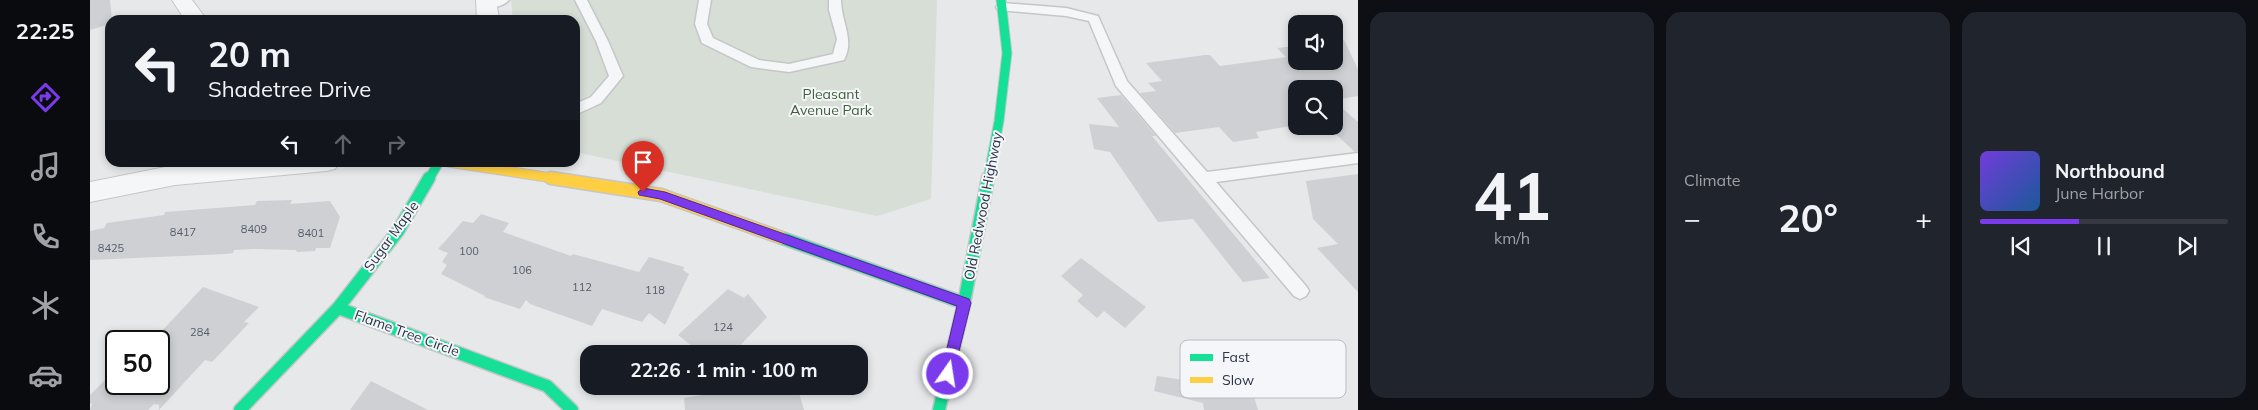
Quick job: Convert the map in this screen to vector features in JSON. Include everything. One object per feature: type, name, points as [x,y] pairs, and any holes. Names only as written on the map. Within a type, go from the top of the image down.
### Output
[{"type":"street","points":[[182,0],[192,15]]},
{"type":"street","name":"Old Redwood Highway","points":[[939,410],[964,303],[999,121],[1006,53],[1002,3]]},
{"type":"street","points":[[90,192],[177,169],[220,167]]},
{"type":"street","name":"Sugar Maple","points":[[338,308],[398,230],[436,167]]},
{"type":"street","points":[[496,167],[661,195],[964,303]]},
{"type":"street","name":"Flame Tree Circle","points":[[240,410],[338,308],[548,386],[572,410]]},
{"type":"lane","points":[[580,108],[596,100],[616,76],[602,41],[581,0]]},
{"type":"lane","points":[[705,0],[701,24],[707,40],[756,64],[789,68],[839,57],[844,39],[835,10],[835,0]]},
{"type":"lane","points":[[1002,3],[1066,12],[1094,19],[1120,83],[1300,290]]},
{"type":"lane","points":[[1204,178],[1358,158]]},
{"type":"green space","name":"Pleasant Avenue Park","points":[[511,0],[937,0],[931,199],[877,216],[580,153],[580,15],[512,15]]},
{"type":"building","points":[[90,0],[110,0],[112,15],[105,15],[105,26],[90,30]]},
{"type":"building","points":[[1343,40],[1358,69],[1358,96],[1343,98],[1343,80],[1288,80],[1288,126],[1256,132],[1259,138],[1233,142],[1219,127],[1175,133],[1140,93],[1156,91],[1148,83],[1162,81],[1146,63],[1205,55],[1210,55],[1220,66],[1286,57],[1277,48],[1288,47],[1288,70],[1343,70]]},
{"type":"building","points":[[1121,95],[1156,136],[1152,136],[1270,278],[1243,282],[1193,219],[1158,222],[1110,152],[1094,149],[1089,124],[1119,127],[1097,98]]},
{"type":"building","points":[[1343,109],[1358,122],[1358,151],[1355,152],[1337,135],[1343,135]]},
{"type":"building","points":[[1358,174],[1358,292],[1317,248],[1338,244],[1313,219],[1306,181]]},
{"type":"building","points":[[292,200],[290,204],[330,201],[340,217],[330,248],[316,248],[315,251],[297,252],[296,250],[234,250],[233,253],[226,254],[90,260],[90,231],[104,228],[107,223],[164,215],[165,212],[255,205],[257,201]]},
{"type":"building","points":[[481,214],[509,223],[503,232],[571,256],[573,254],[639,272],[649,257],[684,267],[683,270],[689,274],[665,325],[649,313],[642,322],[602,309],[592,326],[530,304],[526,300],[520,309],[484,297],[441,274],[447,265],[442,262],[448,253],[438,249],[463,221],[473,223]]},
{"type":"building","points":[[1081,258],[1146,307],[1125,328],[1104,311],[1097,318],[1077,301],[1083,295],[1061,276]]},
{"type":"building","points":[[203,287],[259,307],[244,322],[249,323],[212,362],[205,360],[159,410],[159,405],[154,404],[148,410],[90,410],[92,404],[90,403],[90,395],[105,380],[105,395],[170,395],[170,330],[163,330]]},
{"type":"building","points":[[728,289],[744,298],[748,294],[767,317],[741,345],[691,345],[678,335]]},
{"type":"building","points":[[1157,376],[1180,379],[1180,397],[1154,391]]},
{"type":"building","points":[[371,381],[428,410],[350,410]]},
{"type":"building","points":[[702,395],[800,395],[804,410],[685,410],[684,398]]},
{"type":"building","points":[[1183,398],[1254,398],[1258,410],[1204,410],[1203,403]]},
{"type":"traffic: fast","points":[[939,410],[964,303],[999,121],[1007,53],[1001,0]]},
{"type":"traffic: fast","points":[[240,410],[338,308],[398,231],[436,167]]},
{"type":"traffic: fast","points":[[782,238],[964,303]]},
{"type":"traffic: fast","points":[[338,308],[547,386],[572,410]]},
{"type":"traffic: slow","points":[[480,167],[661,195],[782,238]]},
{"type":"route","points":[[643,192],[661,195],[964,303],[948,374]]}]
